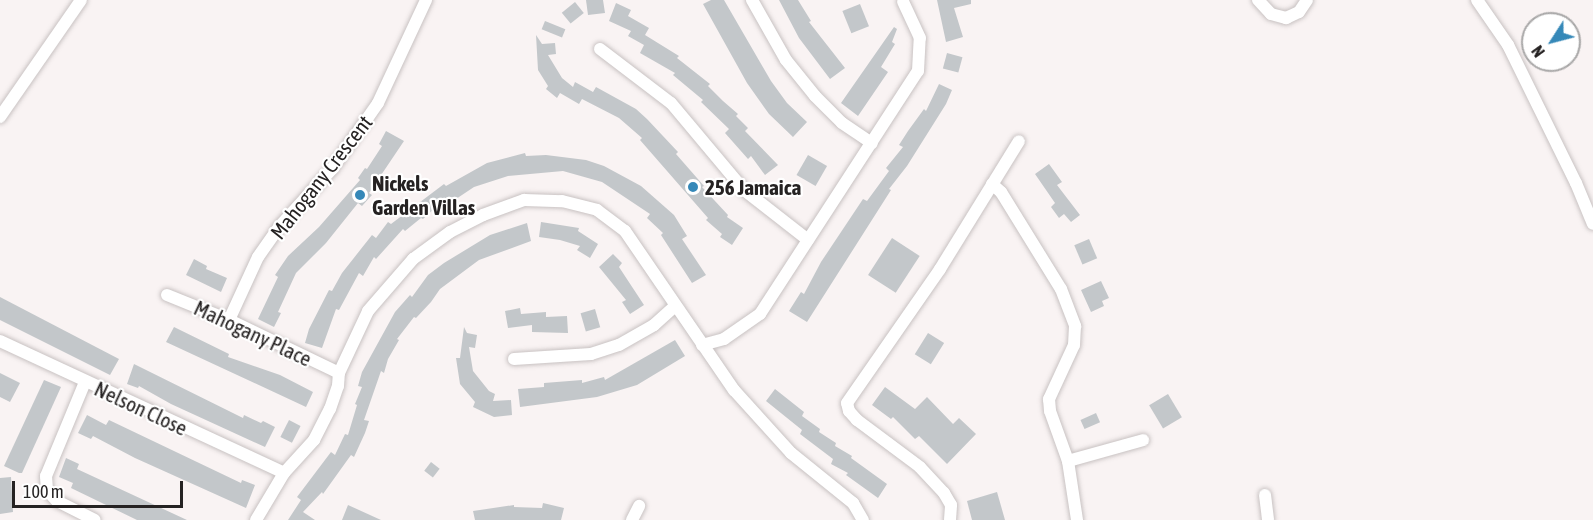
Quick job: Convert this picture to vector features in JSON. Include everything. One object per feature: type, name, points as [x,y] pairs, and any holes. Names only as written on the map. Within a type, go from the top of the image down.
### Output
[{"type":"street","points":[[0,117],[81,0]]},
{"type":"street","name":"Mahogany Crescent","points":[[229,320],[258,257],[279,227],[332,169],[368,119],[426,0]]},
{"type":"street","points":[[752,0],[786,60],[815,96],[842,123],[872,143]]},
{"type":"street","points":[[1258,0],[1271,14],[1286,18],[1299,12],[1307,0]]},
{"type":"street","points":[[1477,0],[1508,45],[1576,183],[1593,225]]},
{"type":"street","points":[[702,345],[724,339],[760,314],[918,71],[920,39],[903,2]]},
{"type":"street","points":[[600,50],[671,103],[744,190],[808,240]]},
{"type":"street","points":[[950,520],[951,505],[944,493],[920,467],[856,420],[849,411],[847,403],[940,269],[1019,141]]},
{"type":"street","points":[[992,184],[1001,192],[1061,289],[1076,326],[1074,345],[1049,399],[1050,411],[1068,461],[1077,520]]},
{"type":"street","points":[[259,519],[284,473],[314,440],[330,409],[338,386],[339,373],[368,311],[413,260],[466,223],[524,200],[562,201],[597,210],[625,231],[734,390],[778,439],[853,503],[863,520]]},
{"type":"street","name":"Mahogany Place","points":[[167,295],[229,320],[339,373]]},
{"type":"street","points":[[514,359],[591,354],[619,345],[654,325],[675,306]]},
{"type":"street","name":"Nelson Close","points":[[0,340],[85,382],[284,473]]},
{"type":"street","points":[[85,382],[46,476],[48,490],[57,501],[95,520]]},
{"type":"street","points":[[1068,461],[1143,440]]},
{"type":"street","points":[[1265,495],[1268,520]]},
{"type":"street","points":[[632,520],[639,506]]},
{"type":"building","points":[[586,0],[603,0],[605,13],[588,15]]},
{"type":"building","points":[[711,0],[724,0],[771,81],[787,103],[807,122],[793,137],[769,114],[747,83],[703,4]]},
{"type":"building","points":[[779,0],[798,0],[811,21],[809,22],[845,68],[830,79],[799,38]]},
{"type":"building","points":[[937,0],[971,0],[971,4],[954,8],[963,37],[946,42]]},
{"type":"building","points":[[575,2],[584,13],[571,24],[562,13]]},
{"type":"building","points":[[616,3],[631,10],[628,16],[649,28],[645,35],[679,56],[677,58],[710,84],[708,86],[738,114],[736,116],[748,128],[745,131],[778,165],[765,175],[751,156],[748,159],[725,133],[729,129],[701,102],[703,100],[673,75],[675,73],[640,53],[644,45],[628,36],[631,31],[609,21]]},
{"type":"building","points":[[860,4],[869,26],[851,33],[842,11]]},
{"type":"building","points":[[545,21],[565,29],[562,38],[542,29]]},
{"type":"building","points":[[894,27],[897,29],[892,42],[895,44],[881,67],[888,72],[858,116],[841,103]]},
{"type":"building","points":[[536,35],[542,44],[555,43],[556,54],[548,55],[562,78],[573,87],[575,82],[593,92],[596,87],[636,109],[678,152],[676,154],[728,215],[727,217],[743,228],[732,245],[720,237],[722,234],[706,220],[708,218],[640,140],[642,138],[619,118],[582,99],[579,104],[560,93],[557,98],[546,89],[548,86],[538,70]]},
{"type":"building","points":[[947,53],[962,57],[958,73],[943,68]]},
{"type":"building","points":[[939,84],[952,90],[946,104],[907,166],[889,189],[891,190],[807,322],[789,311],[801,292],[804,294],[821,262],[863,199],[867,201],[889,171],[886,168],[903,147],[899,145],[924,109],[926,111]]},
{"type":"building","points":[[386,131],[404,141],[369,193],[372,195],[362,206],[358,203],[326,243],[296,273],[278,312],[281,313],[274,327],[258,319],[278,277],[275,275],[288,256],[319,227],[360,180],[358,178],[382,146],[379,144]]},
{"type":"building","points":[[525,153],[526,156],[546,155],[586,160],[604,166],[641,186],[674,215],[687,236],[682,239],[706,275],[692,283],[661,235],[663,233],[647,218],[650,214],[602,182],[563,171],[508,176],[474,187],[441,209],[438,205],[423,219],[421,218],[405,231],[403,229],[376,259],[374,257],[363,276],[359,273],[339,310],[336,309],[322,348],[305,343],[309,329],[329,290],[332,291],[342,273],[372,235],[376,238],[388,222],[391,224],[444,184],[446,186],[487,163]]},
{"type":"building","points":[[808,155],[827,166],[816,186],[796,175]]},
{"type":"building","points":[[1049,164],[1062,182],[1057,185],[1080,215],[1071,222],[1064,214],[1059,218],[1051,207],[1055,203],[1035,174]]},
{"type":"building","points":[[541,222],[579,228],[578,231],[598,244],[590,258],[577,250],[580,246],[539,237]]},
{"type":"building","points":[[527,223],[531,241],[479,260],[440,289],[431,302],[416,318],[414,317],[397,339],[399,340],[388,359],[384,373],[381,371],[364,420],[369,421],[354,457],[351,455],[323,494],[322,492],[303,512],[315,520],[288,520],[301,500],[297,497],[331,452],[335,455],[345,434],[348,435],[357,405],[355,404],[362,387],[358,386],[362,372],[395,312],[410,295],[412,297],[428,275],[444,263],[490,235]]},
{"type":"building","points":[[892,238],[920,256],[896,293],[868,275]]},
{"type":"building","points":[[1089,239],[1097,258],[1082,265],[1074,245]]},
{"type":"building","points":[[613,254],[622,263],[619,267],[644,305],[630,314],[622,302],[626,300],[599,267]]},
{"type":"building","points":[[194,259],[207,266],[206,269],[227,278],[221,292],[186,275]]},
{"type":"building","points":[[1101,281],[1109,298],[1102,301],[1104,306],[1091,312],[1081,290]]},
{"type":"building","points":[[0,297],[119,359],[110,375],[0,320]]},
{"type":"building","points":[[520,308],[521,314],[546,312],[546,317],[567,316],[568,333],[532,332],[532,325],[508,328],[505,311]]},
{"type":"building","points":[[595,309],[600,327],[586,331],[581,313]]},
{"type":"building","points":[[174,327],[229,354],[228,357],[280,375],[313,392],[306,407],[166,342]]},
{"type":"building","points":[[464,327],[467,333],[477,335],[475,348],[469,347],[473,371],[489,391],[495,394],[493,401],[511,400],[512,415],[494,417],[473,407],[475,402],[460,384],[456,358],[460,358]]},
{"type":"building","points":[[928,333],[944,343],[931,364],[915,354]]},
{"type":"building","points":[[675,340],[685,356],[637,385],[597,397],[520,407],[518,389],[544,387],[544,383],[582,380],[582,383],[604,377],[605,380]]},
{"type":"building","points":[[134,364],[243,418],[244,415],[275,427],[265,447],[171,404],[139,386],[138,388],[127,384]]},
{"type":"building","points":[[0,373],[20,383],[10,402],[0,397]]},
{"type":"building","points":[[44,380],[61,387],[22,473],[19,473],[4,466]]},
{"type":"building","points":[[885,387],[915,409],[927,397],[953,424],[959,418],[976,434],[947,464],[919,436],[915,439],[893,417],[891,419],[872,405]]},
{"type":"building","points":[[775,389],[804,412],[802,416],[820,429],[819,432],[836,443],[835,446],[852,456],[851,458],[887,484],[878,498],[846,475],[848,473],[831,464],[833,459],[800,434],[802,430],[766,401]]},
{"type":"building","points":[[1168,394],[1182,417],[1163,428],[1149,405]]},
{"type":"building","points":[[1096,413],[1100,422],[1085,429],[1080,420]]},
{"type":"building","points":[[87,415],[106,425],[109,420],[241,483],[242,480],[255,485],[246,508],[135,458],[93,436],[91,439],[78,433]]},
{"type":"building","points":[[289,420],[301,426],[292,443],[280,437]]},
{"type":"building","points":[[66,458],[79,464],[77,469],[187,520],[137,520],[71,488],[73,483],[59,477]]},
{"type":"building","points":[[431,462],[440,469],[433,477],[424,471]]},
{"type":"building","points":[[11,477],[13,512],[0,514],[0,478]]},
{"type":"building","points":[[997,492],[1005,520],[972,520],[967,501]]},
{"type":"building","points":[[543,503],[564,508],[561,520],[475,520],[473,511],[514,505],[514,507],[542,508]]},
{"type":"building","points":[[348,505],[381,520],[342,520]]},
{"type":"place","name":"256 Jamaica","points":[[693,187]]},
{"type":"place","name":"Nickels Garden Villas","points":[[360,195]]}]
